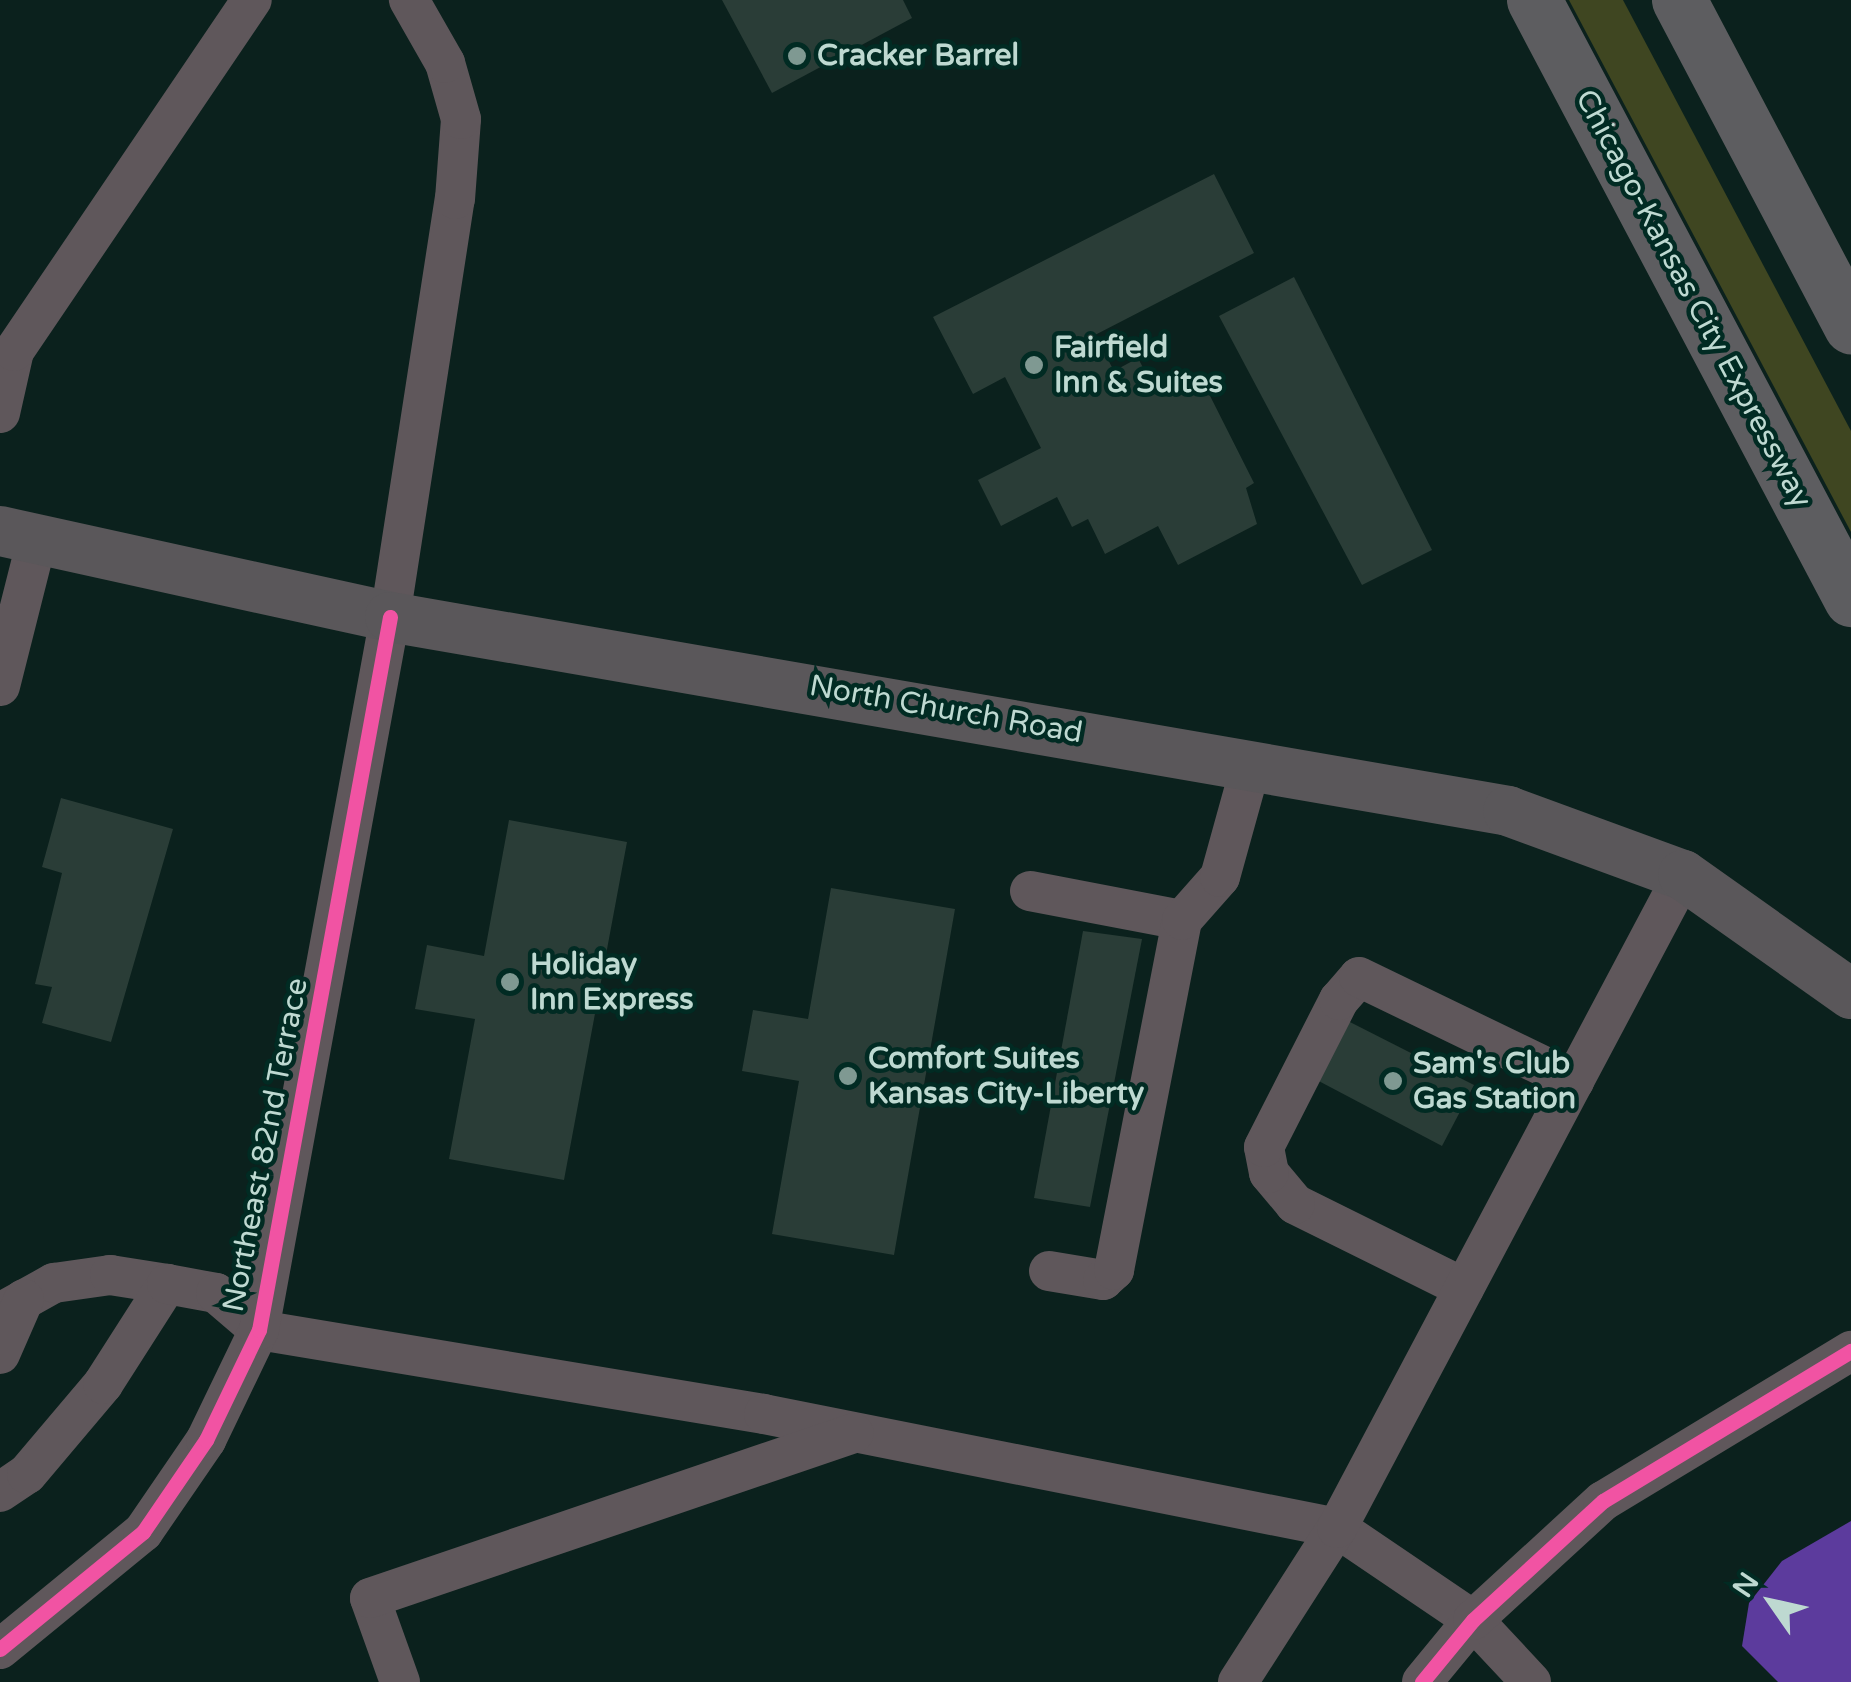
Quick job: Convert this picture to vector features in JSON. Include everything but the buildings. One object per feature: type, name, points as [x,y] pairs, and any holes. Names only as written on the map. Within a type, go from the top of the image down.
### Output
[{"type":"highway","name":"Chicago-Kansas City Expressway","points":[[1534,0],[1851,599]]},
{"type":"highway","points":[[1679,0],[1851,326]]},
{"type":"main road","name":"North Church Road","points":[[18,537],[390,617],[1508,811],[1683,876],[1851,994]]},
{"type":"street","points":[[0,413],[7,356],[252,0]]},
{"type":"street","name":"Northeast 82nd Terrace","points":[[0,1650],[143,1532],[206,1440],[260,1330],[390,617],[456,199],[461,119],[445,62],[409,0]]},
{"type":"street","points":[[0,686],[18,537]]},
{"type":"street","points":[[1050,1272],[1104,1280],[1114,1270],[1182,920],[1220,877],[1250,765]]},
{"type":"street","points":[[1238,1682],[1337,1528],[1683,876]]},
{"type":"street","points":[[1030,891],[1182,920]]},
{"type":"street","points":[[1464,1288],[1295,1204],[1269,1173],[1264,1146],[1339,1000],[1360,977],[1574,1081]]},
{"type":"street","points":[[0,1354],[12,1306],[54,1283],[110,1276],[216,1293],[260,1330],[855,1433],[1337,1528],[1473,1620],[1531,1682]]},
{"type":"street","points":[[0,1492],[27,1474],[103,1384],[167,1284]]},
{"type":"street","points":[[1422,1682],[1473,1620],[1604,1501],[1851,1350]]},
{"type":"street","points":[[400,1682],[370,1598],[855,1433]]},
{"type":"green space","points":[[1569,0],[1623,0],[1851,431],[1851,532]]},
{"type":"shaded area","points":[[1851,1521],[1851,1682],[1778,1682],[1742,1646],[1749,1603],[1782,1561]]},
{"type":"cycle path","points":[[0,1649],[143,1532],[206,1440],[259,1330],[390,617]]},
{"type":"cycle path","points":[[1422,1682],[1473,1620],[1603,1501],[1851,1351]]},
{"type":"place","name":"Cracker Barrel","points":[[797,56]]},
{"type":"place","name":"Fairfield Inn & Suites","points":[[1034,365]]},
{"type":"place","name":"Holiday Inn Express","points":[[510,982]]},
{"type":"place","name":"Comfort Suites Kansas City-Liberty","points":[[848,1076]]},
{"type":"place","name":"Sam's Club Gas Station","points":[[1393,1081]]}]
